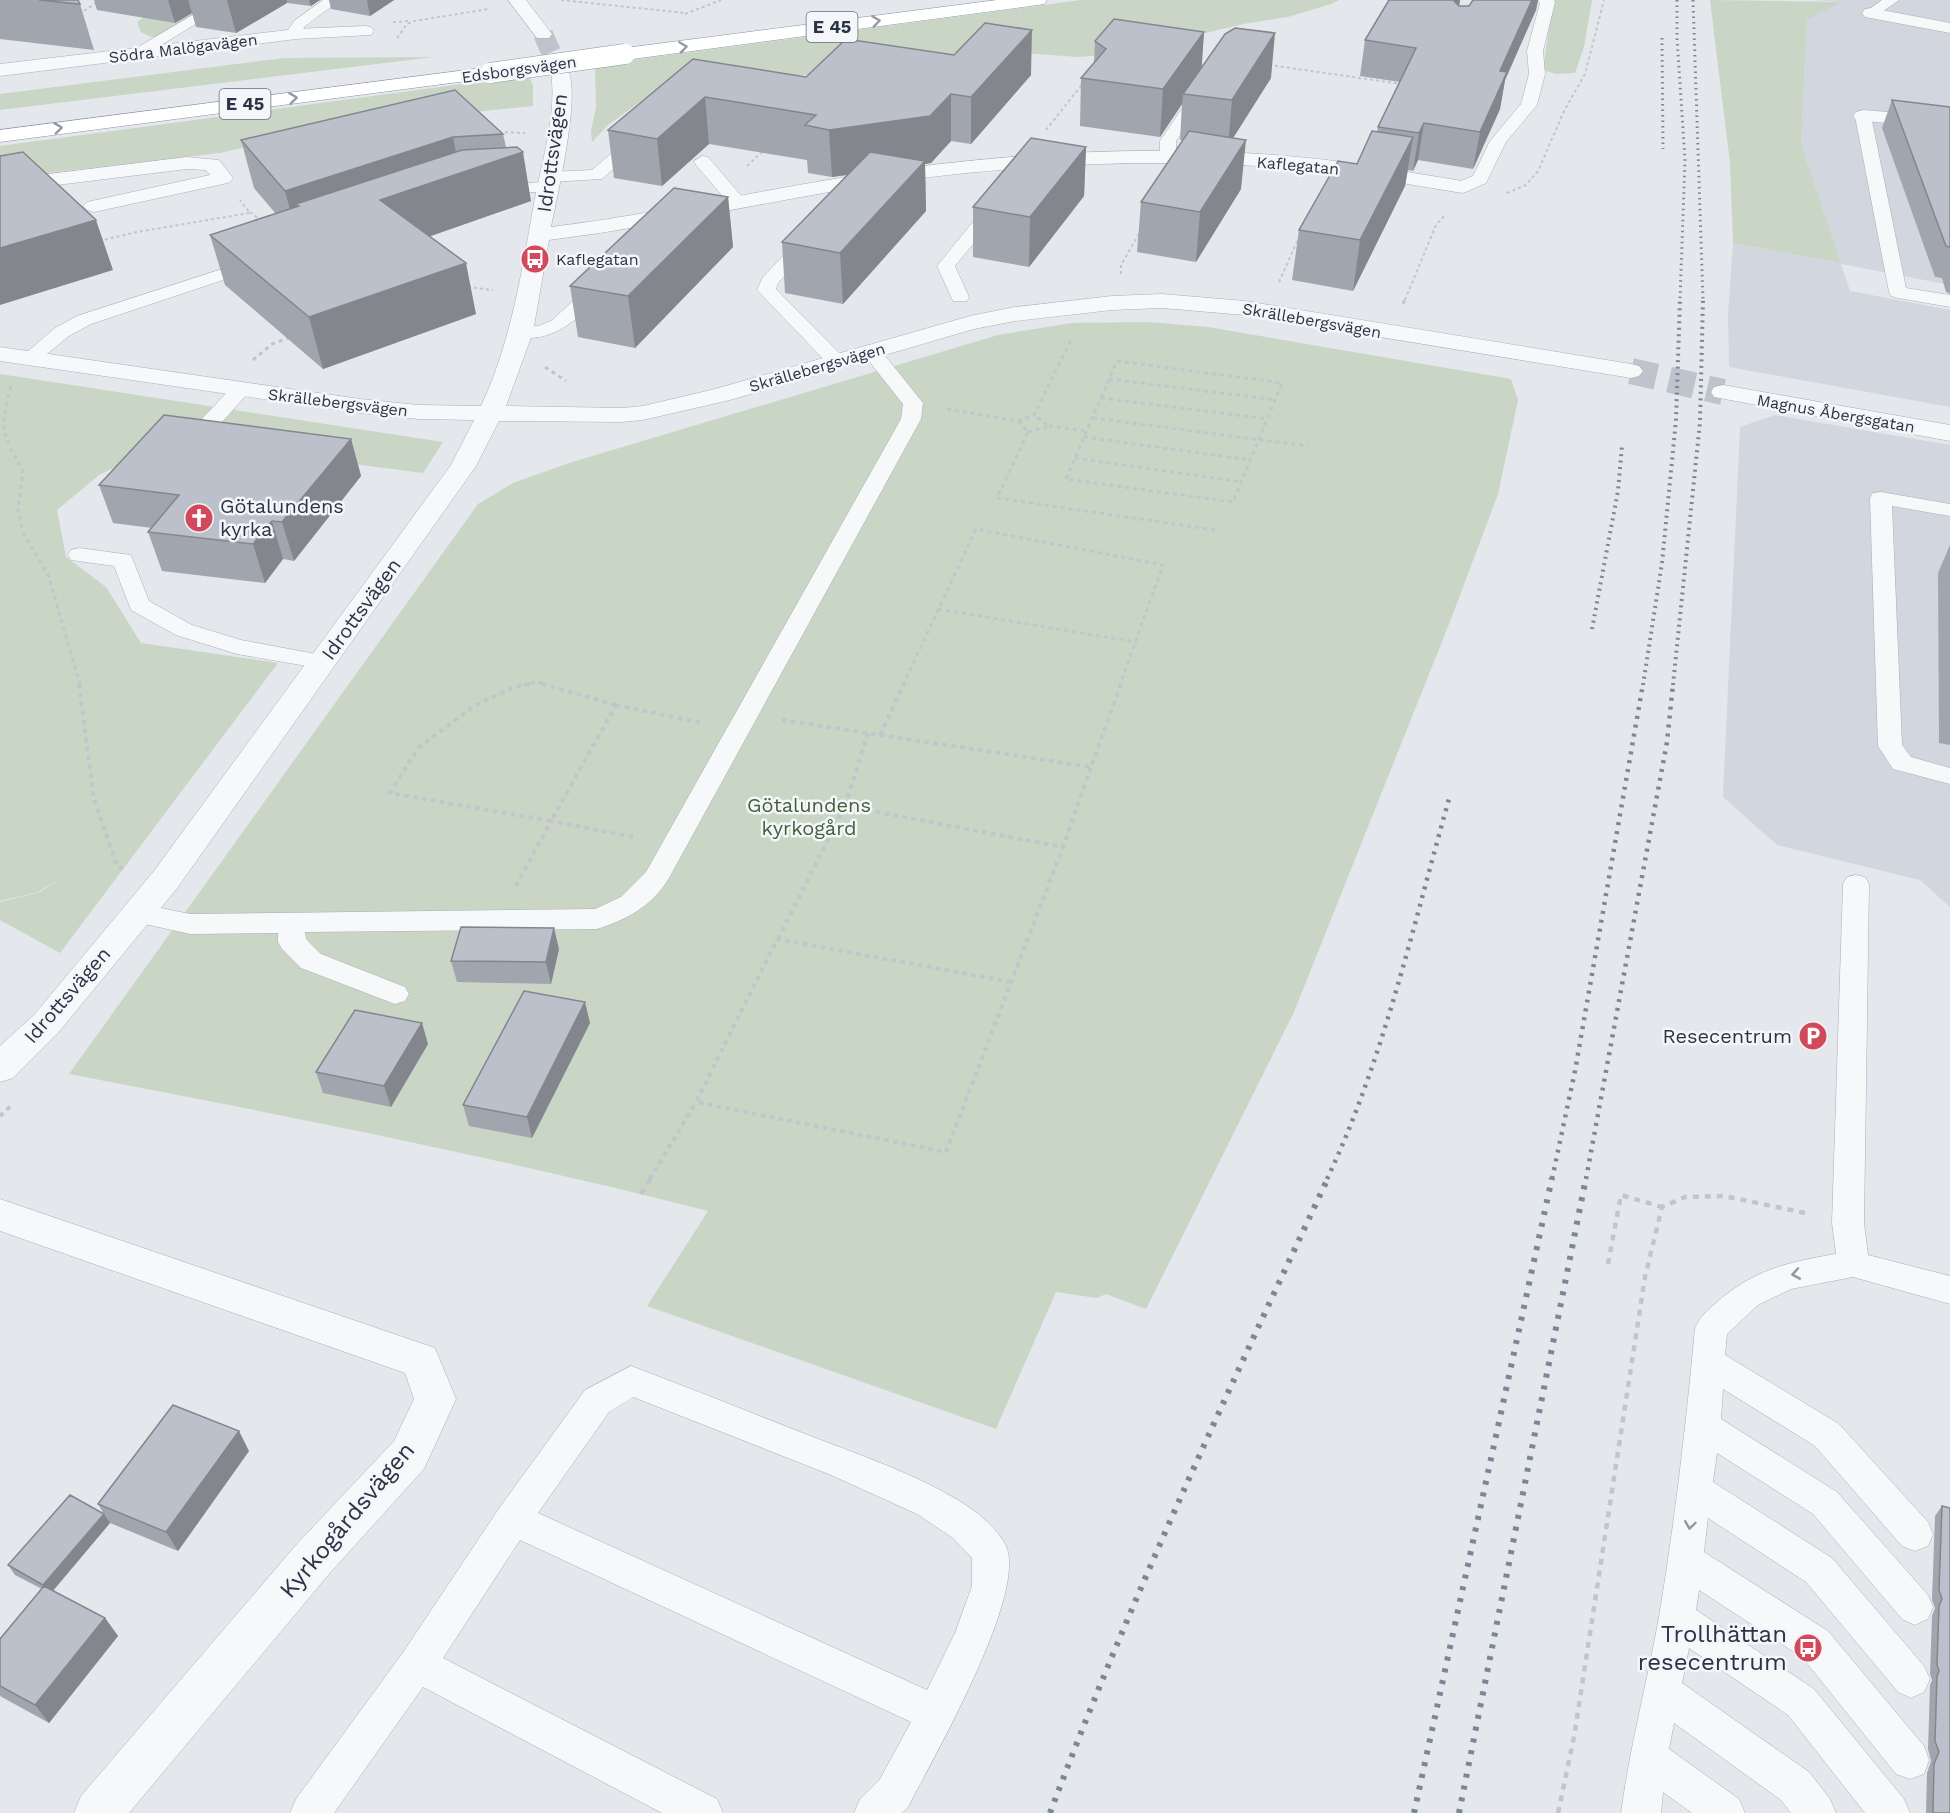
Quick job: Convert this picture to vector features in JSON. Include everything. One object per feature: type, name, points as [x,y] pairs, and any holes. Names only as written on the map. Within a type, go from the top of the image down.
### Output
[{"type":"highway","name":"Edsborgsvägen","points":[[621,48],[932,0]]},
{"type":"highway","name":"Edsborgsvägen","points":[[0,136],[621,48],[1038,0]]},
{"type":"highway","name":"Edsborgsvägen","points":[[0,118],[486,66]]},
{"type":"street","points":[[517,0],[543,34]]},
{"type":"street","points":[[1871,13],[1950,28]]},
{"type":"street","name":"Södra Malögavägen","points":[[0,70],[296,34],[366,31]]},
{"type":"street","name":"Idrottsvägen","points":[[0,1068],[46,1024],[166,879],[463,466],[492,413],[521,332],[558,133],[563,91],[560,72]]},
{"type":"street","points":[[1863,116],[1950,123]]},
{"type":"street","name":"Kaflegatan","points":[[540,235],[738,203],[838,194],[912,173],[1023,170],[1168,157],[1302,164],[1462,187]]},
{"type":"street","points":[[0,186],[187,163],[212,164],[223,178],[94,206]]},
{"type":"street","name":"Skrällebergsvägen","points":[[0,354],[23,367],[241,389],[419,412],[577,415],[643,412],[721,395],[970,323],[1014,314],[1112,303],[1162,301],[1245,308],[1631,371]]},
{"type":"street","name":"Magnus Åbergsgatan","points":[[1723,392],[1950,433]]},
{"type":"street","name":"Kyrkogårdsvägen","points":[[0,1215],[421,1361],[435,1399],[409,1455],[313,1559],[98,1813]]},
{"type":"lane","points":[[147,53],[145,49],[228,0]]},
{"type":"lane","points":[[296,34],[298,24],[333,0]]},
{"type":"lane","points":[[1462,187],[1480,179],[1498,141],[1529,105],[1537,74],[1535,51],[1548,2],[1545,0]]},
{"type":"lane","points":[[1871,13],[1892,0]]},
{"type":"lane","points":[[1168,157],[1168,141],[1174,132],[1213,74],[1233,60]]},
{"type":"lane","points":[[1863,116],[1898,292],[1950,301]]},
{"type":"lane","points":[[480,190],[596,175],[648,130]]},
{"type":"lane","points":[[702,161],[738,203]]},
{"type":"lane","points":[[960,297],[946,266],[1004,196]]},
{"type":"lane","points":[[650,240],[659,232],[660,225],[656,218]]},
{"type":"lane","points":[[821,225],[769,281],[766,290],[837,362]]},
{"type":"lane","points":[[23,367],[62,332],[84,320],[269,260]]},
{"type":"lane","points":[[521,332],[541,332],[558,325],[617,271]]},
{"type":"lane","points":[[137,913],[190,924],[597,919],[622,911],[656,878],[911,419],[913,403],[871,351]]},
{"type":"lane","points":[[190,446],[241,389]]},
{"type":"lane","points":[[1950,510],[1881,498],[1890,746],[1902,763],[1950,776]]},
{"type":"lane","points":[[79,555],[123,560],[139,605],[184,630],[237,646],[324,662]]},
{"type":"lane","points":[[1853,1264],[1848,1223],[1856,884]]},
{"type":"lane","points":[[291,923],[292,942],[311,961],[395,994]]},
{"type":"lane","points":[[1641,1813],[1648,1757],[1677,1618],[1703,1426],[1710,1363],[1711,1328],[1747,1295],[1786,1276],[1853,1264],[1950,1290]]},
{"type":"lane","points":[[1710,1363],[1827,1435],[1915,1534]]},
{"type":"lane","points":[[310,1813],[417,1664],[513,1519],[597,1401],[631,1381],[843,1464],[929,1503],[966,1526],[990,1552],[990,1586],[971,1640],[936,1714],[894,1793],[874,1813]]},
{"type":"lane","points":[[1703,1426],[1825,1503],[1915,1607]]},
{"type":"lane","points":[[1695,1490],[1820,1570],[1911,1679]]},
{"type":"lane","points":[[513,1519],[936,1714]]},
{"type":"lane","points":[[1685,1560],[1815,1644],[1910,1760]]},
{"type":"lane","points":[[1677,1618],[1802,1702],[1890,1813]]},
{"type":"lane","points":[[417,1664],[703,1813]]},
{"type":"lane","points":[[1661,1691],[1795,1786],[1816,1813]]},
{"type":"lane","points":[[1648,1757],[1725,1813]]},
{"type":"path","points":[[561,0],[686,13]]},
{"type":"path","points":[[394,47],[396,38],[408,24],[414,21],[494,8]]},
{"type":"path","points":[[1233,60],[1403,84]]},
{"type":"path","points":[[1023,170],[1038,141],[1088,77]]},
{"type":"path","points":[[498,132],[558,133]]},
{"type":"path","points":[[718,181],[738,175],[770,145]]},
{"type":"path","points":[[223,178],[249,211],[266,224]]},
{"type":"path","points":[[92,243],[159,226],[220,220],[250,213],[249,211]]},
{"type":"path","points":[[1120,281],[1121,265],[1141,232]]},
{"type":"path","points":[[1276,289],[1300,236]]},
{"type":"path","points":[[468,287],[508,292],[530,291]]},
{"type":"path","points":[[241,389],[246,371],[255,356],[272,344],[293,336]]},
{"type":"path","points":[[913,403],[1018,422],[1035,416],[1071,340]]},
{"type":"path","points":[[1117,361],[1282,383],[1233,502],[1066,479],[1109,379],[1117,361]]},
{"type":"path","points":[[23,367],[0,406],[1,437],[23,470],[18,510],[24,532],[49,577],[78,674],[94,799],[117,866],[139,877],[166,879]]},
{"type":"path","points":[[1109,379],[1276,400]]},
{"type":"path","points":[[1101,398],[1267,419]]},
{"type":"path","points":[[1035,416],[1049,426]]},
{"type":"path","points":[[1093,418],[1308,446]]},
{"type":"path","points":[[1018,422],[1028,432]]},
{"type":"path","points":[[1085,431],[1049,426],[1028,432],[997,498],[1215,530]]},
{"type":"path","points":[[1084,437],[1251,460]]},
{"type":"path","points":[[1075,458],[1242,482]]},
{"type":"path","points":[[696,1102],[946,1152],[1063,847],[1163,565],[976,529],[880,735]]},
{"type":"path","points":[[938,609],[1136,642]]},
{"type":"path","points":[[674,845],[551,820],[390,793],[418,748],[474,706],[514,687],[537,682],[616,705],[741,722],[868,733],[1091,766]]},
{"type":"path","points":[[497,920],[616,705]]},
{"type":"path","points":[[641,1194],[696,1102],[845,806],[868,733]]},
{"type":"path","points":[[845,806],[1063,847]]},
{"type":"path","points":[[777,939],[1011,982]]},
{"type":"path","points":[[1608,1264],[1621,1195],[1662,1207],[1685,1197],[1724,1196],[1848,1223]]},
{"type":"path","points":[[1558,1813],[1574,1737],[1645,1276],[1662,1207]]},
{"type":"shaded area","points":[[1813,0],[1950,0],[1950,285],[1841,264],[1850,291],[1950,310],[1950,407],[1729,367],[1728,314],[1733,243],[1841,263],[1801,144],[1807,20],[1841,2]]},
{"type":"shaded area","points":[[1775,415],[1950,445],[1950,907],[1920,880],[1777,845],[1723,797],[1740,427]]},
{"type":"green space","points":[[166,0],[219,0],[162,37],[151,37],[141,32],[137,22]]},
{"type":"green space","points":[[1081,0],[1339,0],[1288,17],[1243,24],[1118,54],[1078,57],[1009,52],[823,74],[782,76],[691,91],[640,102],[608,125],[592,142],[591,130],[596,108],[595,65]]},
{"type":"green space","points":[[1553,0],[1592,0],[1584,47],[1575,73],[1556,74],[1543,70]]},
{"type":"green space","points":[[1710,0],[1842,2],[1807,20],[1801,144],[1841,263],[1733,243],[1730,163]]},
{"type":"green space","points":[[434,57],[0,110],[0,94],[284,58]]},
{"type":"green space","points":[[529,75],[533,86],[533,106],[337,126],[220,153],[0,178],[0,146]]},
{"type":"green space","name":"Götalundens kyrkogård","points":[[1148,322],[1208,327],[1511,379],[1518,400],[1498,494],[1451,619],[1294,1012],[1146,1309],[1106,1294],[1097,1298],[1056,1292],[996,1429],[647,1306],[708,1211],[470,1155],[69,1074],[478,504],[513,483],[569,463],[998,335],[1072,323]]},
{"type":"green space","points":[[0,374],[443,442],[423,473],[170,440],[99,475],[57,510],[66,557],[106,587],[141,643],[278,663],[60,953],[0,920],[0,902],[40,892],[59,879],[38,892],[0,901]]},
{"type":"building","points":[[39,0],[78,0],[80,4]]},
{"type":"building","points":[[1389,0],[1454,0],[1459,6],[1469,6],[1473,0],[1532,0],[1500,71],[1507,72],[1480,132],[1424,123],[1419,133],[1378,127],[1416,48],[1365,40]]},
{"type":"building","points":[[1114,19],[1204,32],[1163,89],[1081,78],[1106,49],[1095,41]]},
{"type":"building","points":[[985,23],[1032,30],[971,97],[951,94],[930,116],[829,130],[805,125],[816,115],[705,97],[657,139],[608,130],[693,59],[806,77],[846,39],[954,55]]},
{"type":"building","points":[[1235,28],[1275,33],[1232,100],[1183,94],[1225,34]]},
{"type":"building","points":[[455,90],[503,134],[453,137],[285,191],[241,140]]},
{"type":"building","points":[[1892,100],[1950,107],[1950,247],[1946,246]]},
{"type":"building","points":[[1189,131],[1246,140],[1200,212],[1141,202]]},
{"type":"building","points":[[1372,131],[1413,137],[1360,240],[1299,230],[1338,161],[1357,164]]},
{"type":"building","points":[[1031,138],[1086,147],[1030,217],[973,207]]},
{"type":"building","points":[[517,147],[523,152],[380,200],[466,263],[309,317],[210,235],[299,206],[296,204],[462,150]]},
{"type":"building","points":[[23,152],[96,220],[0,248],[0,156]]},
{"type":"building","points":[[870,152],[925,161],[840,253],[782,242]]},
{"type":"building","points":[[674,188],[728,197],[628,296],[570,286]]},
{"type":"building","points":[[164,415],[351,439],[282,522],[272,521],[253,544],[148,532],[179,495],[99,485]]},
{"type":"building","points":[[461,927],[554,928],[546,962],[451,961]]},
{"type":"building","points":[[524,991],[585,1002],[527,1117],[463,1105]]},
{"type":"building","points":[[355,1010],[422,1023],[384,1086],[316,1072]]},
{"type":"building","points":[[173,1405],[239,1431],[166,1532],[98,1504]]},
{"type":"building","points":[[70,1495],[104,1514],[43,1585],[8,1565]]},
{"type":"building","points":[[1942,1506],[1950,1508],[1950,1813],[1933,1813],[1934,1764],[1939,1752],[1935,1741],[1939,1671],[1937,1665],[1939,1606],[1942,1599],[1939,1590]]},
{"type":"building","points":[[44,1586],[105,1618],[35,1705],[0,1686],[0,1639]]},
{"type":"tunnel","points":[[543,34],[560,72]]},
{"type":"tunnel","points":[[1631,371],[1723,392]]},
{"type":"railway","points":[[1677,0],[1677,38],[1685,160],[1680,300]]},
{"type":"railway","points":[[1693,0],[1703,300]]},
{"type":"railway","points":[[1662,38],[1663,149]]},
{"type":"railway","points":[[1643,685],[1662,563],[1676,420],[1680,299]]},
{"type":"railway","points":[[1673,685],[1700,422],[1703,300]]},
{"type":"railway","points":[[1592,629],[1618,491],[1622,446]]},
{"type":"railway","points":[[1552,1179],[1575,1071],[1643,684]]},
{"type":"railway","points":[[1586,1179],[1667,742],[1673,684]]},
{"type":"railway","points":[[1327,1179],[1365,1087],[1381,1040],[1449,799]]},
{"type":"railway","points":[[1050,1813],[1148,1572],[1218,1414],[1328,1178]]},
{"type":"railway","points":[[1414,1813],[1552,1178]]},
{"type":"railway","points":[[1459,1813],[1586,1178]]},
{"type":"place","name":"Kaflegatan","points":[[535,259]]},
{"type":"place","name":"Götalundens kyrka","points":[[199,518]]},
{"type":"place","name":"Resecentrum","points":[[1813,1036]]},
{"type":"place","name":"Trollhättan resecentrum","points":[[1808,1648]]}]
